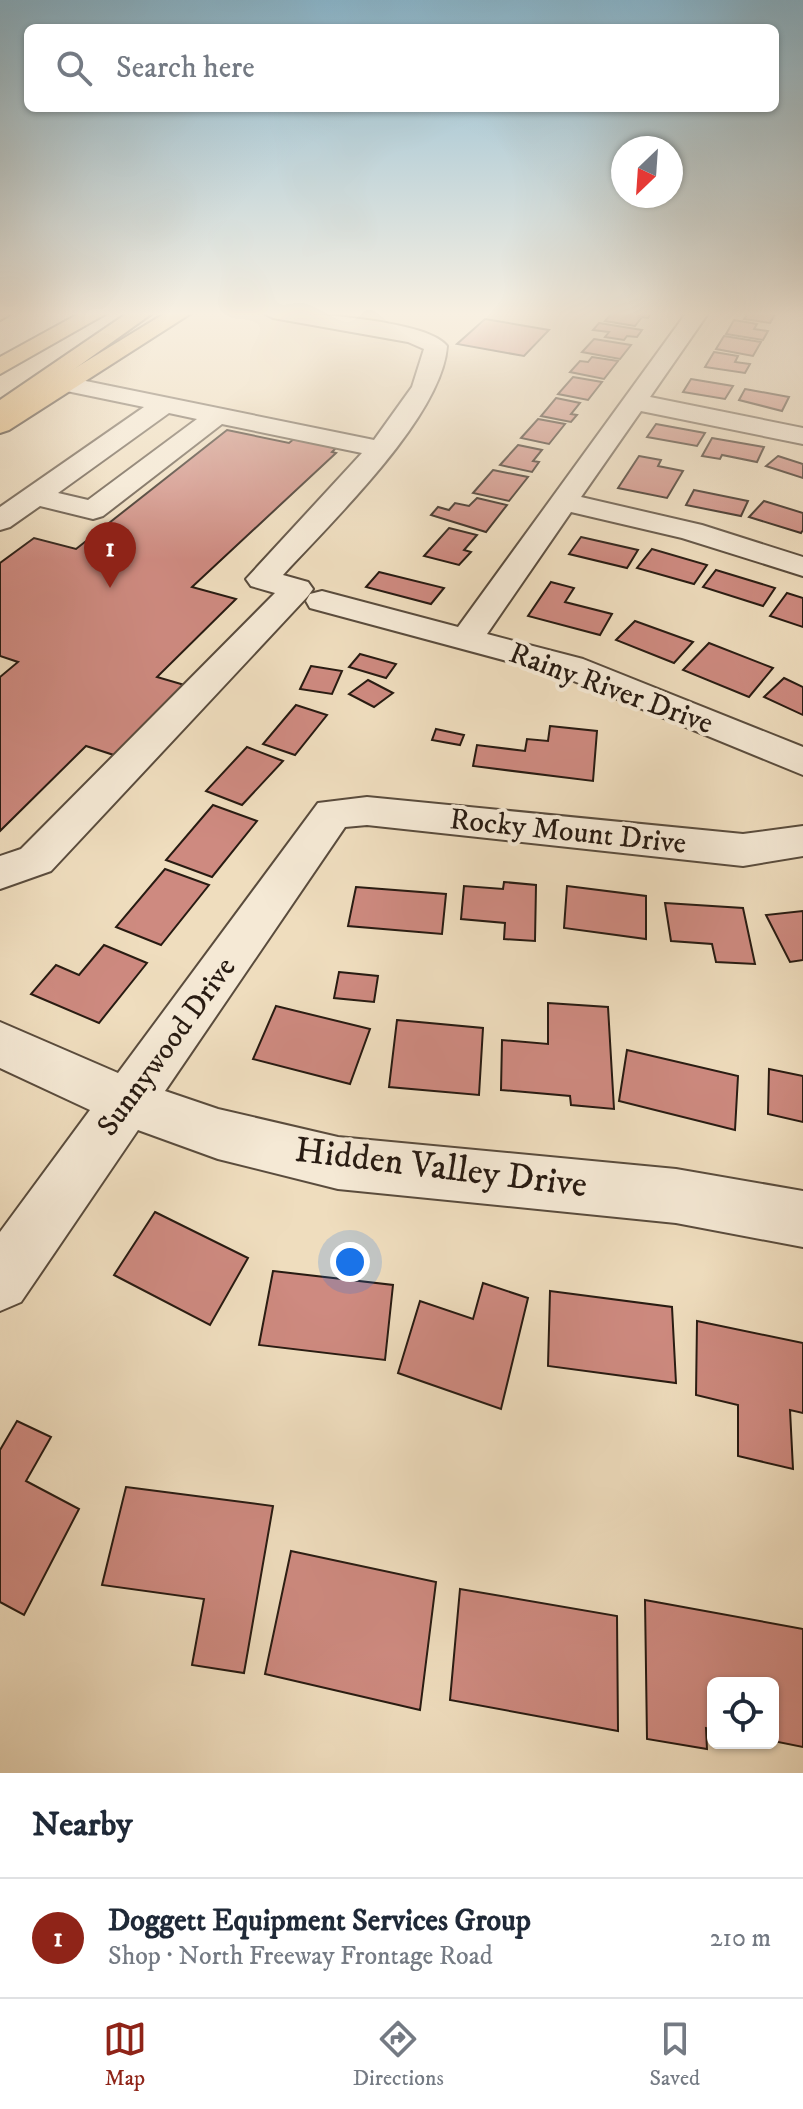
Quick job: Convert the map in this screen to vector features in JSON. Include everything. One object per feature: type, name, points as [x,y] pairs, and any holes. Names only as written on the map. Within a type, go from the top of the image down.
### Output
[{"type":"main road","points":[[0,411],[23,395]]},
{"type":"main road","points":[[0,425],[49,395]]},
{"type":"street","points":[[119,395],[381,449]]},
{"type":"street","points":[[0,873],[36,860],[297,589],[262,579],[381,449],[419,395]]},
{"type":"street","points":[[466,639],[640,395]]},
{"type":"street","points":[[635,402],[803,436]]},
{"type":"street","points":[[0,521],[20,499],[165,404]]},
{"type":"street","points":[[20,499],[93,510],[218,415]]},
{"type":"street","points":[[566,502],[691,531],[803,567]]},
{"type":"street","name":"Rainy River Drive","points":[[322,601],[571,667],[803,762]]},
{"type":"street","name":"Rocky Mount Drive","points":[[333,813],[367,811],[743,850],[803,841]]},
{"type":"street","name":"Sunnywood Drive","points":[[0,1281],[333,813]]},
{"type":"street","name":"Hidden Valley Drive","points":[[0,1044],[126,1102],[218,1134],[338,1163],[676,1196],[803,1219]]},
{"type":"building","points":[[562,395],[592,395],[588,400]]},
{"type":"building","points":[[699,395],[728,395],[725,399]]},
{"type":"building","points":[[742,395],[789,397],[782,411],[739,400]]},
{"type":"building","points":[[556,398],[580,403],[571,414],[577,415],[571,422],[541,416]]},
{"type":"building","points":[[538,419],[565,424],[549,444],[521,438]]},
{"type":"building","points":[[656,424],[705,433],[697,446],[647,437]]},
{"type":"building","points":[[227,430],[289,443],[295,438],[338,446],[332,452],[336,453],[192,587],[236,599],[157,677],[188,686],[120,757],[86,746],[0,831],[0,677],[18,662],[0,656],[0,563],[34,538],[76,549]]},
{"type":"building","points":[[712,438],[764,447],[757,462],[722,455],[720,459],[702,456]]},
{"type":"building","points":[[518,445],[542,450],[533,461],[539,462],[532,472],[500,465]]},
{"type":"building","points":[[639,456],[661,460],[658,466],[683,471],[667,498],[618,488]]},
{"type":"building","points":[[778,456],[803,464],[803,478],[766,466]]},
{"type":"building","points":[[493,470],[528,477],[509,501],[473,493]]},
{"type":"building","points":[[694,490],[748,501],[741,516],[686,505]]},
{"type":"building","points":[[477,498],[507,505],[486,532],[431,515],[438,507],[449,510],[455,503],[469,506]]},
{"type":"building","points":[[764,501],[803,513],[801,533],[749,517]]},
{"type":"building","points":[[449,528],[477,535],[464,550],[471,552],[459,565],[424,556]]},
{"type":"building","points":[[581,537],[638,550],[627,568],[569,554]]},
{"type":"building","points":[[652,549],[707,565],[694,584],[637,568]]},
{"type":"building","points":[[716,570],[775,588],[763,606],[703,587]]},
{"type":"building","points":[[379,572],[444,588],[431,604],[366,587]]},
{"type":"building","points":[[551,582],[574,588],[565,602],[612,614],[600,635],[528,616]]},
{"type":"building","points":[[787,593],[803,598],[803,627],[770,616]]},
{"type":"building","points":[[635,621],[693,642],[674,663],[616,640]]},
{"type":"building","points":[[709,643],[773,668],[749,697],[683,670]]},
{"type":"building","points":[[360,654],[396,664],[386,678],[349,667]]},
{"type":"building","points":[[311,666],[342,671],[332,694],[300,689]]},
{"type":"building","points":[[784,678],[803,687],[803,715],[764,697]]},
{"type":"building","points":[[368,680],[393,693],[374,707],[349,694]]},
{"type":"building","points":[[296,705],[327,715],[295,755],[263,744]]},
{"type":"building","points":[[550,726],[597,731],[593,781],[473,766],[477,745],[525,751],[527,739],[548,741]]},
{"type":"building","points":[[436,729],[464,735],[460,745],[432,740]]},
{"type":"building","points":[[247,747],[283,761],[242,805],[206,791]]},
{"type":"building","points":[[213,805],[257,821],[212,877],[166,860]]},
{"type":"building","points":[[165,869],[209,885],[161,945],[116,927]]},
{"type":"building","points":[[504,882],[536,885],[535,941],[504,939],[505,923],[461,919],[464,886],[503,889]]},
{"type":"building","points":[[567,886],[646,896],[646,939],[564,928]]},
{"type":"building","points":[[356,887],[446,894],[442,934],[348,926]]},
{"type":"building","points":[[665,903],[743,908],[755,964],[716,962],[712,944],[671,941]]},
{"type":"building","points":[[803,911],[803,960],[790,962],[766,915]]},
{"type":"building","points":[[104,945],[147,963],[99,1023],[31,994],[56,965],[79,975]]},
{"type":"building","points":[[339,972],[378,976],[374,1002],[334,998]]},
{"type":"building","points":[[548,1003],[608,1007],[614,1109],[571,1105],[570,1096],[501,1090],[502,1040],[548,1044]]},
{"type":"building","points":[[276,1006],[370,1029],[350,1084],[253,1059]]},
{"type":"building","points":[[397,1020],[483,1028],[479,1095],[389,1087]]},
{"type":"building","points":[[627,1050],[738,1076],[735,1130],[619,1101]]},
{"type":"building","points":[[769,1069],[803,1076],[803,1122],[768,1114]]},
{"type":"building","points":[[155,1212],[248,1258],[210,1325],[114,1275]]},
{"type":"building","points":[[273,1271],[393,1285],[385,1360],[259,1345]]},
{"type":"building","points":[[483,1283],[528,1298],[501,1409],[398,1373],[420,1301],[473,1319]]},
{"type":"building","points":[[550,1291],[672,1307],[676,1383],[548,1366]]},
{"type":"building","points":[[697,1321],[803,1343],[803,1413],[790,1410],[793,1469],[738,1456],[738,1405],[696,1395]]},
{"type":"building","points":[[17,1421],[51,1437],[26,1481],[79,1509],[24,1615],[0,1602],[0,1450]]},
{"type":"building","points":[[126,1487],[273,1506],[244,1673],[192,1665],[204,1599],[102,1585]]},
{"type":"building","points":[[291,1551],[436,1582],[420,1710],[265,1674]]},
{"type":"building","points":[[460,1589],[617,1616],[618,1731],[450,1700]]},
{"type":"building","points":[[645,1600],[803,1629],[803,1747],[779,1742],[779,1677],[707,1677],[707,1749],[647,1739]]},
{"type":"place","name":"Doggett Equipment Services Group","points":[[110,588]]}]
